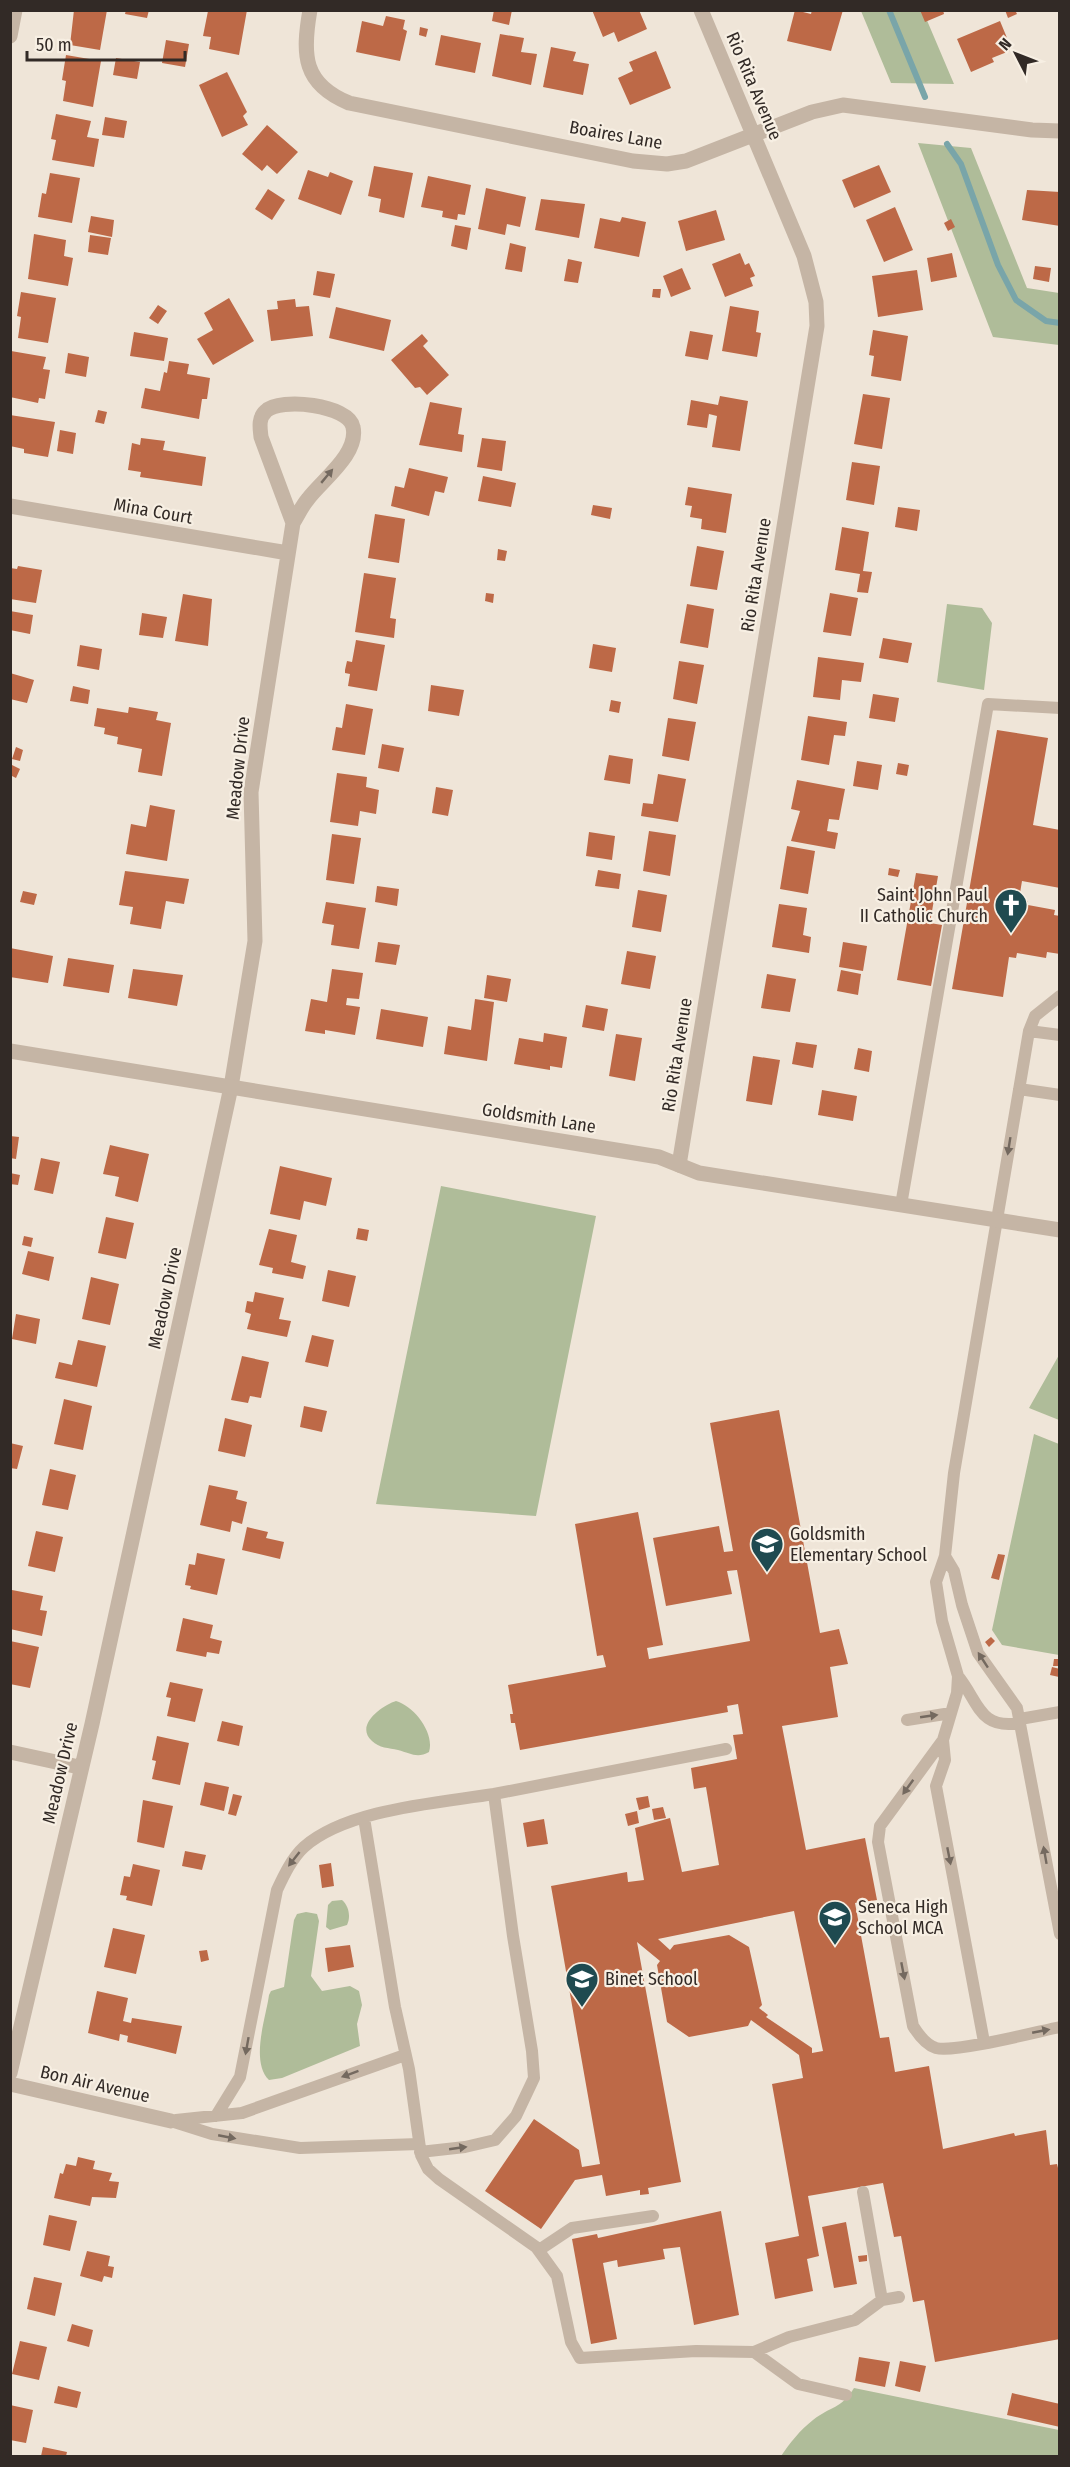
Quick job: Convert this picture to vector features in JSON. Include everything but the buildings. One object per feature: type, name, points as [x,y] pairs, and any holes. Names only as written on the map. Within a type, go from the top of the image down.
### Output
[{"type":"street","points":[[10,36],[15,10]]},
{"type":"street","name":"Boaires Lane","points":[[310,10],[305,47],[312,74],[328,92],[349,103],[643,162],[667,164],[686,161],[812,112],[843,105],[1032,130],[1059,130]]},
{"type":"street","name":"Rio Rita Avenue","points":[[679,1165],[817,326],[816,302],[804,256],[701,10]]},
{"type":"street","name":"Meadow Drive","points":[[10,2073],[80,1767],[92,1724],[231,1087],[255,941],[251,792],[293,523],[307,499],[346,453],[353,439],[353,425],[345,416],[332,410],[290,403],[274,406],[264,412],[260,423],[261,437],[293,523]]},
{"type":"street","name":"Mina Court","points":[[10,506],[288,553]]},
{"type":"street","name":"Goldsmith Lane","points":[[10,1051],[659,1157],[699,1173],[1059,1230]]},
{"type":"street","points":[[10,1752],[80,1767]]},
{"type":"street","name":"Bon Air Avenue","points":[[10,2084],[171,2121]]},
{"type":"lane","points":[[901,1205],[988,704],[1059,708]]},
{"type":"lane","points":[[1059,996],[1035,1016],[1029,1031],[954,1473],[945,1556],[936,1582],[942,1621],[958,1677],[988,1719],[1005,1725],[1019,1717],[1059,1712]]},
{"type":"lane","points":[[1029,1031],[1059,1035]]},
{"type":"lane","points":[[1019,1089],[1059,1095]]},
{"type":"lane","points":[[945,1556],[954,1572],[978,1653],[1019,1717],[1059,1934]]},
{"type":"lane","points":[[958,1677],[943,1740],[880,1826],[878,1842],[913,2026],[921,2038],[936,2048],[984,2042],[1059,2027]]},
{"type":"lane","points":[[907,1720],[951,1713]]},
{"type":"lane","points":[[943,1740],[945,1760],[936,1786],[984,2042]]},
{"type":"lane","points":[[216,2116],[240,2077],[277,1890],[287,1869],[304,1848],[340,1824],[364,1818],[726,1749]]},
{"type":"lane","points":[[171,2121],[212,2134],[300,2148],[465,2147],[495,2140],[516,2116],[534,2078],[532,2050],[513,1936],[494,1794]]},
{"type":"lane","points":[[364,1818],[420,2148],[428,2169],[539,2250],[557,2276],[571,2342],[580,2358],[696,2351],[754,2352],[789,2337],[855,2320],[882,2300],[898,2297]]},
{"type":"lane","points":[[171,2121],[242,2113],[405,2055]]},
{"type":"lane","points":[[863,2192],[882,2300]]},
{"type":"lane","points":[[539,2250],[572,2228],[653,2216]]},
{"type":"lane","points":[[754,2352],[798,2384],[846,2395]]},
{"type":"green space","points":[[861,11],[923,11],[954,84],[891,83]]},
{"type":"green space","points":[[918,143],[971,148],[1027,288],[1059,293],[1059,345],[993,337]]},
{"type":"green space","points":[[947,604],[982,608],[992,623],[984,690],[937,682]]},
{"type":"green space","points":[[441,1186],[596,1216],[536,1516],[376,1504]]},
{"type":"green space","points":[[1059,1355],[1059,1420],[1029,1408]]},
{"type":"green space","points":[[1034,1434],[1059,1444],[1059,1655],[1002,1645],[992,1630]]},
{"type":"green space","points":[[396,1701],[410,1708],[422,1721],[429,1737],[429,1752],[417,1755],[384,1747],[372,1741],[367,1735],[366,1729],[372,1717]]},
{"type":"green space","points":[[342,1900],[349,1912],[347,1925],[330,1930],[326,1927],[328,1905],[332,1901]]},
{"type":"green space","points":[[306,1912],[317,1914],[319,1921],[311,1976],[322,1991],[350,1986],[359,1991],[362,2005],[357,2024],[360,2046],[282,2078],[269,2080],[263,2072],[260,2051],[269,1995],[271,1991],[284,1987],[294,1920],[297,1914]]},
{"type":"green space","points":[[854,2388],[1059,2430],[1059,2456],[781,2456],[804,2428],[819,2415],[845,2400]]},
{"type":"waterway","points":[[889,10],[925,97]]},
{"type":"waterway","points":[[947,144],[961,164],[998,265],[1016,300],[1046,321],[1060,323]]},
{"type":"place","name":"Saint John Paul II Catholic Church","points":[[1011,934]]},
{"type":"place","name":"Goldsmith Elementary School","points":[[767,1573]]},
{"type":"place","name":"Seneca High School MCA","points":[[835,1946]]},
{"type":"place","name":"Binet School","points":[[582,2008]]}]
